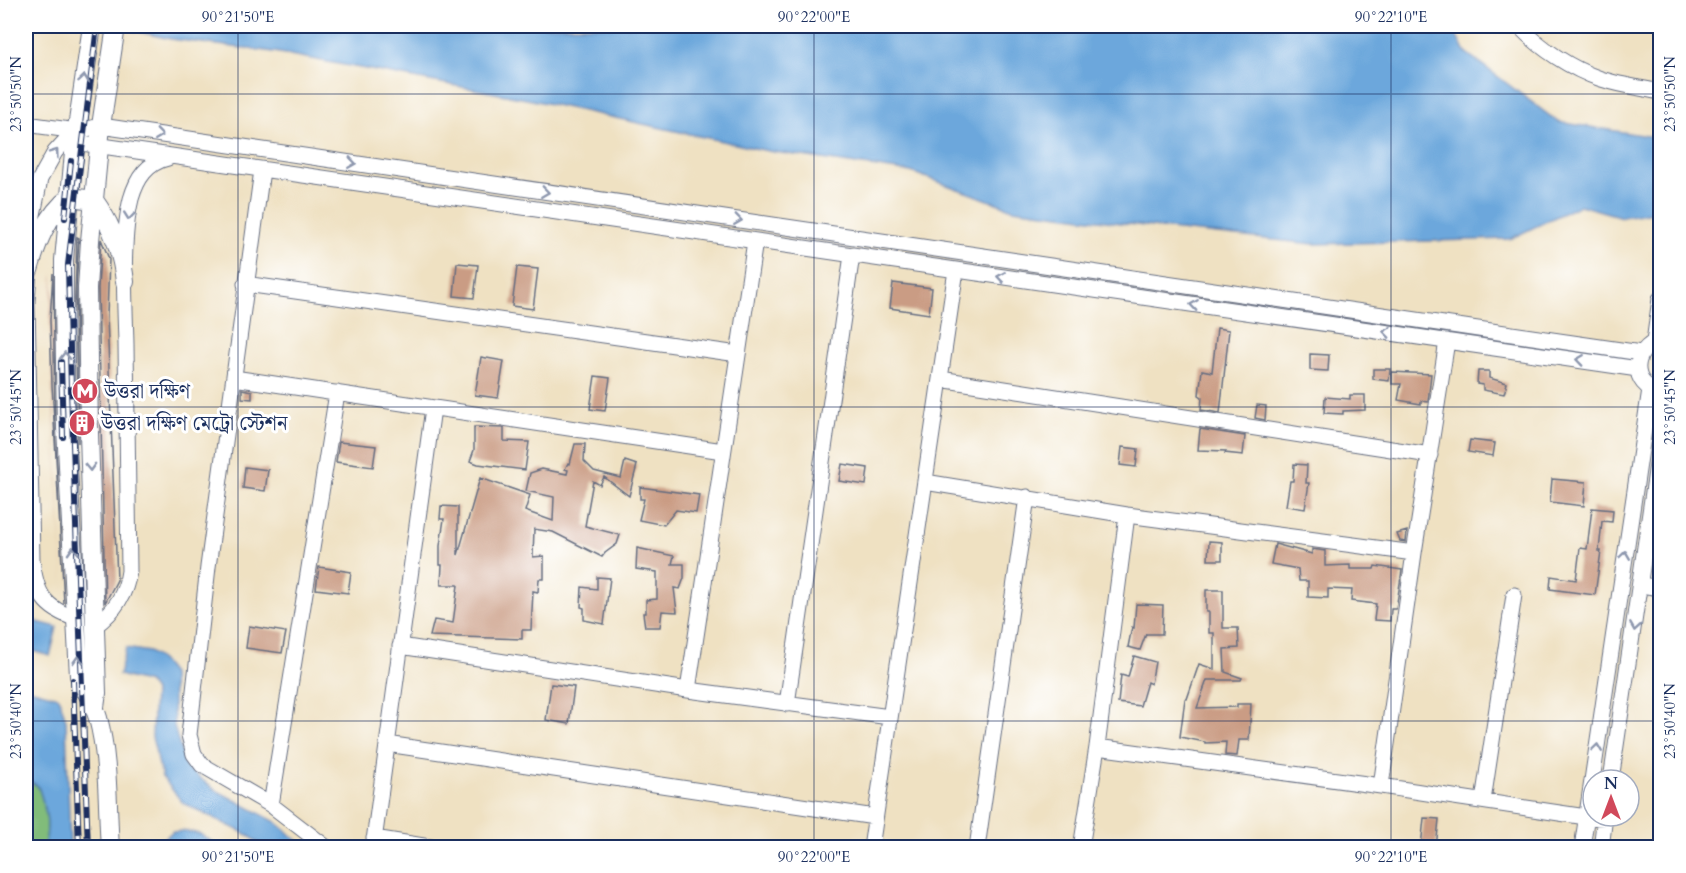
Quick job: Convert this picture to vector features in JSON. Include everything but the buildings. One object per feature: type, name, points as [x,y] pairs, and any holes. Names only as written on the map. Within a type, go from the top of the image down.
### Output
[{"type":"main road","points":[[92,26],[76,137],[64,260],[66,428],[79,676],[95,707],[99,721],[105,766],[110,848]]},
{"type":"main road","points":[[95,707],[97,693],[87,288],[101,126],[115,29]]},
{"type":"main road","points":[[29,270],[47,222],[59,206],[70,197],[94,200],[105,215],[115,237],[125,282]]},
{"type":"street","points":[[1518,26],[1564,61],[1583,71],[1601,78],[1660,92]]},
{"type":"street","points":[[26,124],[100,145],[171,157],[1638,369]]},
{"type":"street","points":[[77,619],[55,611],[46,603],[39,590],[33,568],[28,372],[29,270],[33,215],[40,179],[55,152],[66,140],[101,126],[1641,353]]},
{"type":"street","points":[[95,626],[112,612],[122,595],[129,571],[125,282],[128,220],[134,191],[141,174],[150,165],[171,157]]},
{"type":"street","points":[[262,170],[208,567],[189,735],[194,754],[202,765],[271,805],[327,848]]},
{"type":"street","points":[[688,690],[754,241]]},
{"type":"street","points":[[787,704],[852,255]]},
{"type":"street","points":[[871,848],[956,270]]},
{"type":"street","points":[[245,284],[738,354]]},
{"type":"street","points":[[1594,768],[1655,390],[1644,384],[1638,369],[1641,353],[1657,341],[1660,299]]},
{"type":"street","points":[[1381,786],[1447,341]]},
{"type":"street","points":[[234,378],[723,451]]},
{"type":"street","points":[[940,379],[1430,455]]},
{"type":"street","points":[[271,805],[337,393]]},
{"type":"street","points":[[433,408],[373,843],[436,848]]},
{"type":"street","points":[[1613,768],[1658,485],[1660,444]]},
{"type":"street","points":[[925,482],[1127,515],[1414,554]]},
{"type":"street","points":[[977,848],[1027,497]]},
{"type":"street","points":[[1081,848],[1097,747],[1127,515]]},
{"type":"street","points":[[1641,585],[1660,588]]},
{"type":"street","points":[[1483,801],[1514,595]]},
{"type":"street","points":[[400,646],[688,690],[890,717]]},
{"type":"street","points":[[387,744],[875,817]]},
{"type":"street","points":[[1097,747],[1581,816]]},
{"type":"street","points":[[1582,848],[1585,828]]},
{"type":"street","points":[[1601,848],[1604,828]]},
{"type":"green space","points":[[26,779],[38,786],[43,801],[47,824],[44,847],[26,848]]},
{"type":"water","points":[[113,26],[1452,26],[1464,51],[1558,122],[1660,138],[1660,213],[1622,217],[1580,205],[1510,239],[1314,244],[1160,228],[1013,209],[911,172],[768,151],[532,100],[274,52],[171,39]]},
{"type":"water","points":[[26,619],[57,627],[50,656],[26,649]]},
{"type":"water","points":[[126,648],[149,652],[161,660],[172,674],[174,726],[185,766],[214,789],[276,822],[305,847],[264,847],[248,835],[183,803],[162,777],[152,737],[154,691],[149,683],[119,675]]},
{"type":"water","points":[[26,688],[59,697],[66,720],[70,847],[44,847],[47,824],[43,801],[38,786],[26,779]]},
{"type":"water","points":[[185,831],[200,834],[220,847],[146,847],[145,843],[151,839],[164,839],[172,832]]},
{"type":"railway","points":[[88,848],[68,265],[97,26]]},
{"type":"railway","points":[[65,218],[71,161]]},
{"type":"railway","points":[[61,362],[63,437]]},
{"type":"railway","points":[[73,680],[79,848]]},
{"type":"place","name":"উত্তরা দক্ষিণ","points":[[85,391]]},
{"type":"place","name":"উত্তরা দক্ষিণ মেট্রো স্টেশন","points":[[82,423]]}]
